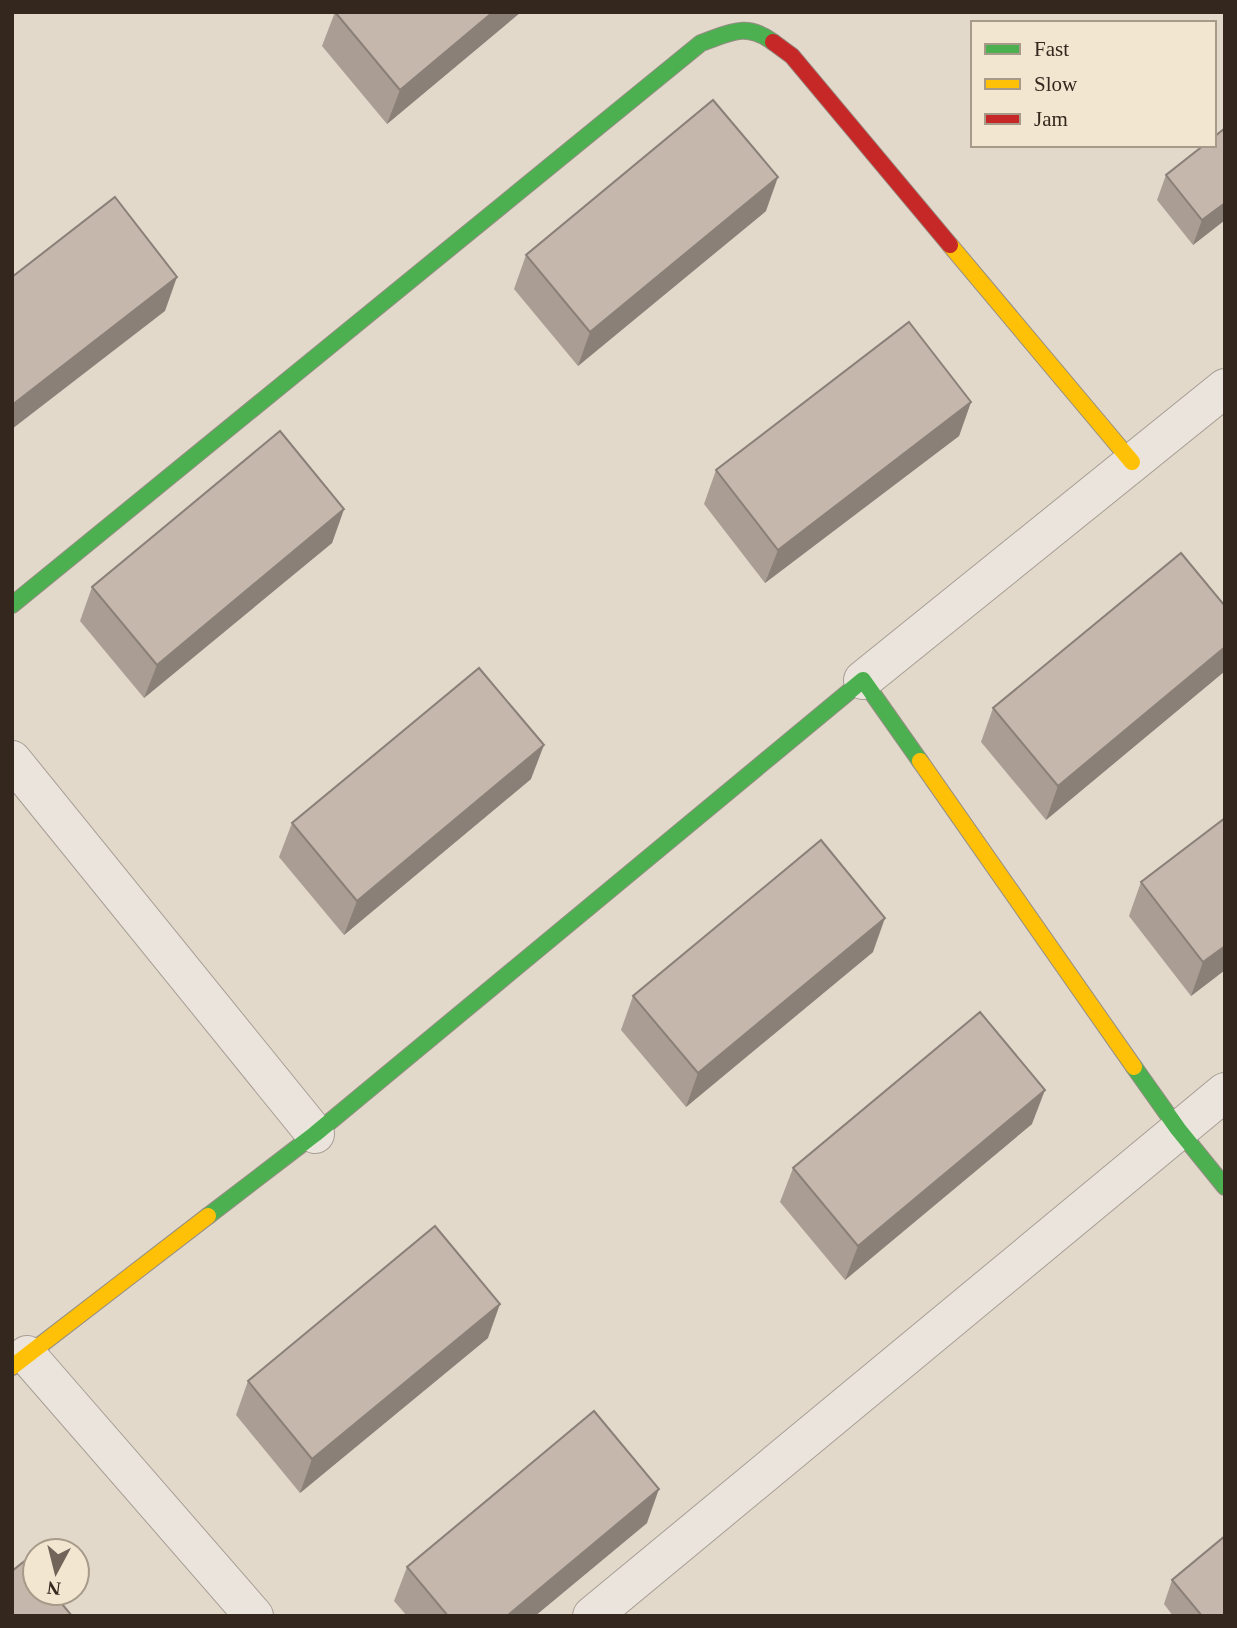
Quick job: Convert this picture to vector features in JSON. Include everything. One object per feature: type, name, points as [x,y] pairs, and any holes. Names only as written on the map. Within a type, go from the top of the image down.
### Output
[{"type":"street","points":[[12,605],[701,43],[738,30],[760,33],[792,56],[1132,463]]},
{"type":"street","points":[[254,1616],[20,1361],[315,1134],[863,680],[1225,388]]},
{"type":"street","points":[[863,680],[1178,1129],[1225,1187]]},
{"type":"street","points":[[12,760],[315,1134]]},
{"type":"street","points":[[592,1616],[1225,1092]]},
{"type":"building","points":[[335,12],[493,12],[400,90]]},
{"type":"building","points":[[713,100],[778,177],[590,332],[526,255]]},
{"type":"building","points":[[1225,128],[1225,203],[1202,220],[1166,175],[1201,147],[1216,147],[1216,135]]},
{"type":"building","points":[[115,197],[177,277],[12,405],[12,277]]},
{"type":"building","points":[[909,322],[971,402],[778,550],[716,470]]},
{"type":"building","points":[[280,431],[344,509],[157,665],[92,587]]},
{"type":"building","points":[[1181,553],[1225,606],[1225,647],[1058,786],[993,708]]},
{"type":"building","points":[[479,668],[544,745],[357,901],[292,823]]},
{"type":"building","points":[[1225,818],[1225,946],[1203,962],[1141,882]]},
{"type":"building","points":[[821,840],[885,918],[698,1073],[633,996]]},
{"type":"building","points":[[980,1012],[1045,1090],[858,1246],[793,1168]]},
{"type":"building","points":[[435,1226],[500,1304],[312,1459],[248,1381]]},
{"type":"building","points":[[594,1411],[659,1489],[507,1616],[448,1616],[407,1567]]},
{"type":"building","points":[[1225,1536],[1225,1616],[1202,1616],[1172,1580]]},
{"type":"building","points":[[21,1564],[21,1607],[65,1607],[72,1616],[12,1616],[12,1571]]},
{"type":"traffic: fast","points":[[12,605],[701,43],[738,31],[754,32],[773,42]]},
{"type":"traffic: fast","points":[[208,1216],[315,1134],[863,680],[920,761]]},
{"type":"traffic: fast","points":[[1134,1067],[1178,1129],[1225,1187]]},
{"type":"traffic: slow","points":[[950,245],[1132,462]]},
{"type":"traffic: slow","points":[[920,761],[1134,1067]]},
{"type":"traffic: slow","points":[[12,1367],[208,1216]]},
{"type":"traffic: jam","points":[[773,42],[792,56],[950,245]]}]
